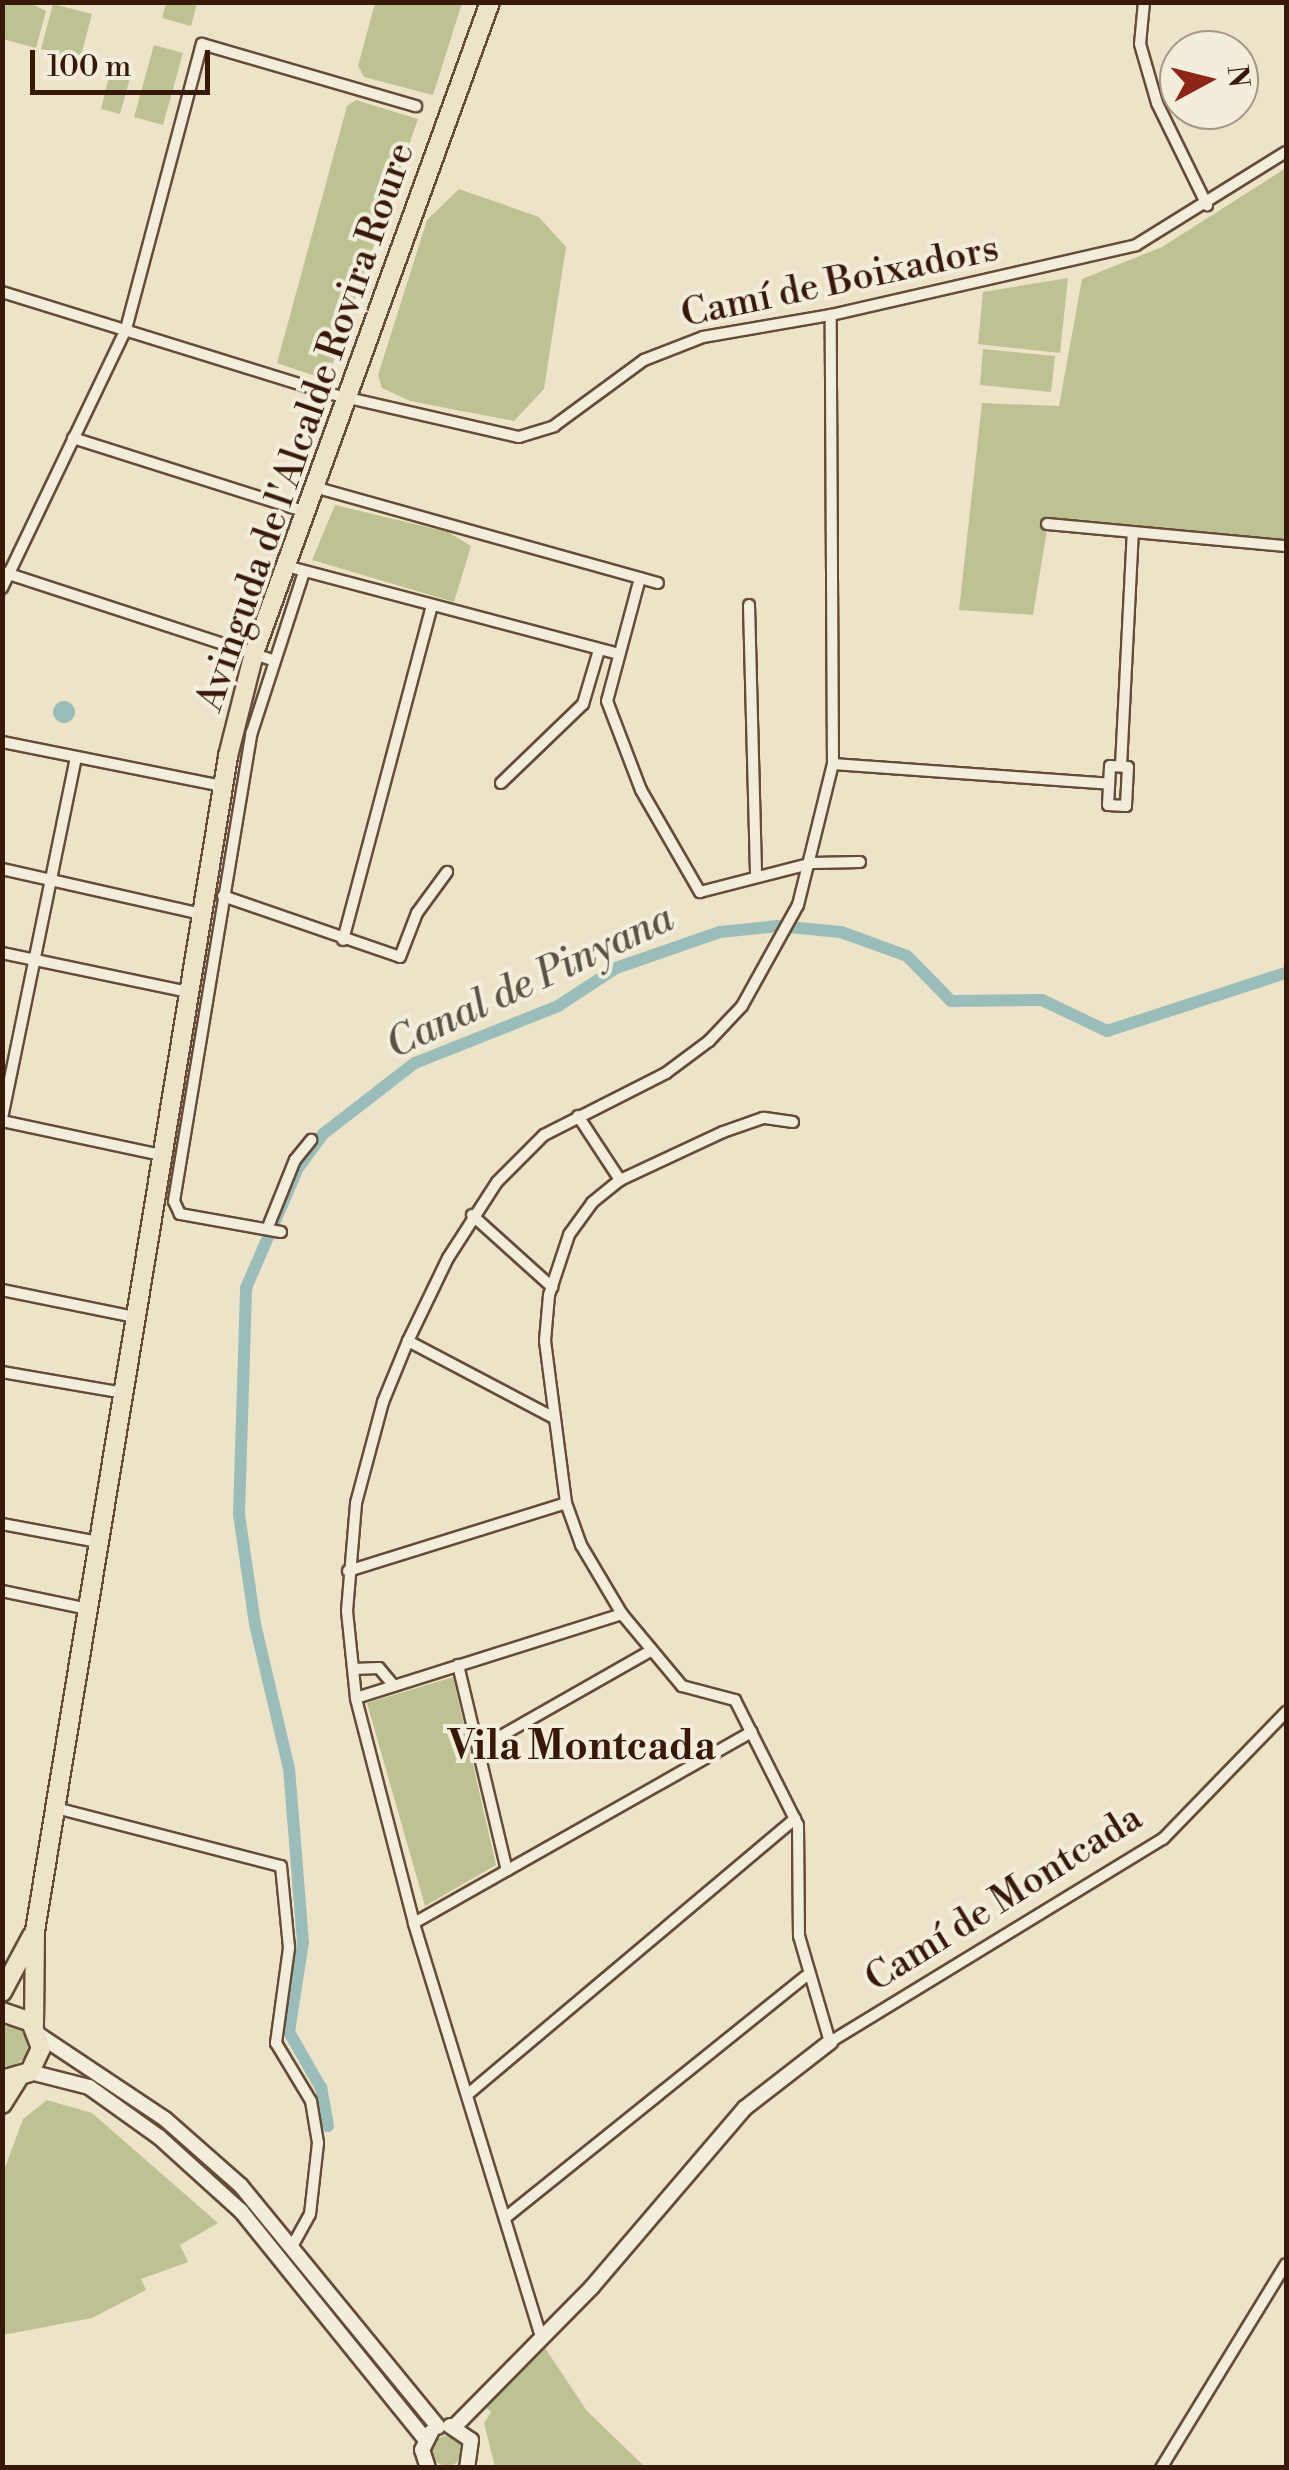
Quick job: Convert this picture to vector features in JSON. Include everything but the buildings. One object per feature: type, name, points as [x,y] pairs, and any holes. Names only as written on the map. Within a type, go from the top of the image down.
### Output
[{"type":"main road","name":"Avinguda de l'Alcalde Rovira Roure","points":[[17,2076],[40,2052],[36,2030],[35,1931],[222,786],[254,652],[490,2]]},
{"type":"main road","name":"Avinguda de l'Alcalde Rovira Roure","points":[[2,1992],[35,1931]]},
{"type":"main road","points":[[2,2012],[36,2030]]},
{"type":"main road","points":[[2,2104],[17,2076]]},
{"type":"street","points":[[1144,2],[1140,44],[1156,103],[1207,205]]},
{"type":"street","points":[[2,588],[5,572],[126,330],[202,44],[416,106]]},
{"type":"street","name":"Camí de Boixadors","points":[[2,292],[346,398],[519,437],[554,426],[618,374],[691,341],[831,315],[1136,245],[1207,205],[1286,152]]},
{"type":"street","points":[[542,2340],[414,1923],[356,1698],[348,1571],[378,1419],[408,1341],[472,1216],[538,1140],[666,1073],[710,1041],[742,1006],[790,923],[813,863],[834,764],[831,315]]},
{"type":"street","points":[[73,438],[306,512]]},
{"type":"street","points":[[314,487],[658,582]]},
{"type":"street","points":[[1047,524],[1286,546]]},
{"type":"street","points":[[1120,766],[1132,532]]},
{"type":"street","points":[[286,566],[615,653]]},
{"type":"street","points":[[5,572],[273,660]]},
{"type":"street","name":"Avinguda de l'Alcalde Rovira Roure","points":[[268,1227],[180,1214],[174,1206],[232,844],[273,660],[304,572]]},
{"type":"street","points":[[640,578],[615,653],[607,701],[641,790],[700,892],[813,863],[860,862]]},
{"type":"street","points":[[749,605],[756,875]]},
{"type":"street","points":[[342,940],[432,606]]},
{"type":"street","points":[[500,782],[582,704],[599,650]]},
{"type":"street","points":[[2,742],[222,786]]},
{"type":"street","points":[[76,758],[2,1120],[162,1155]]},
{"type":"street","points":[[834,764],[1109,784]]},
{"type":"street","points":[[1110,766],[1128,766],[1126,806],[1108,805],[1109,784],[1110,766]]},
{"type":"street","name":"Avinguda de l'Alcalde Rovira Roure","points":[[207,880],[232,844]]},
{"type":"street","points":[[2,869],[202,914]]},
{"type":"street","points":[[224,896],[400,957],[417,913],[447,872]]},
{"type":"street","points":[[2,952],[188,992]]},
{"type":"street","points":[[578,1116],[620,1180]]},
{"type":"street","points":[[425,2438],[438,2427],[455,2426],[542,2340],[746,2108],[830,2042],[806,1976],[796,1819],[735,1700],[682,1686],[622,1614],[581,1545],[566,1503],[545,1342],[552,1287],[578,1218],[620,1180],[763,1118],[793,1122]]},
{"type":"street","points":[[281,1232],[268,1227],[295,1160],[311,1140]]},
{"type":"street","points":[[156,1189],[180,1162]]},
{"type":"street","points":[[472,1216],[552,1287]]},
{"type":"street","points":[[2,1290],[135,1317]]},
{"type":"street","points":[[408,1341],[554,1418]]},
{"type":"street","points":[[2,1372],[123,1393]]},
{"type":"street","points":[[348,1571],[566,1503]]},
{"type":"street","points":[[2,1524],[98,1542]]},
{"type":"street","points":[[2,1591],[88,1610]]},
{"type":"street","points":[[356,1698],[622,1614]]},
{"type":"street","points":[[478,1749],[652,1650]]},
{"type":"street","points":[[458,1665],[507,1870]]},
{"type":"street","points":[[353,1668],[380,1668],[394,1686]]},
{"type":"street","name":"Camí de Montcada","points":[[830,2042],[1164,1839],[1286,1712]]},
{"type":"street","points":[[414,1923],[752,1732]]},
{"type":"street","points":[[56,1808],[279,1862],[288,1948],[276,2043],[311,2101],[318,2142],[310,2214],[292,2247]]},
{"type":"street","points":[[467,2096],[796,1819]]},
{"type":"street","points":[[505,2218],[806,1976]]},
{"type":"street","points":[[36,2030],[180,2132],[241,2186],[438,2427]]},
{"type":"street","points":[[17,2076],[88,2086],[159,2138],[242,2211],[425,2438],[424,2466]]},
{"type":"street","points":[[1160,2468],[1286,2264]]},
{"type":"street","points":[[455,2426],[473,2446],[468,2467]]},
{"type":"green space","points":[[4,3],[30,3],[46,11],[36,48],[3,39]]},
{"type":"green space","points":[[166,3],[197,3],[191,26],[162,18]]},
{"type":"green space","points":[[375,3],[462,3],[433,95],[364,77],[358,66]]},
{"type":"green space","points":[[53,4],[92,14],[80,60],[41,49]]},
{"type":"green space","points":[[154,45],[183,53],[163,125],[134,117]]},
{"type":"green space","points":[[110,73],[130,78],[120,114],[101,109]]},
{"type":"green space","points":[[356,100],[418,119],[327,380],[277,363],[347,106]]},
{"type":"green space","points":[[1286,168],[1286,546],[1048,524],[1033,615],[959,610],[982,403],[1059,406],[1082,279],[1162,247]]},
{"type":"green space","points":[[459,189],[539,217],[566,247],[544,389],[514,421],[410,401],[382,388],[378,375],[427,220]]},
{"type":"green space","points":[[1068,278],[1060,353],[978,344],[983,292]]},
{"type":"green space","points":[[983,349],[1055,356],[1051,392],[980,385]]},
{"type":"green space","points":[[335,505],[448,532],[471,546],[454,602],[312,560]]},
{"type":"green space","points":[[453,1677],[496,1865],[425,1906],[367,1703]]},
{"type":"green space","points":[[2,2026],[18,2027],[28,2040],[27,2056],[14,2066],[3,2066]]},
{"type":"green space","points":[[47,2100],[92,2113],[218,2223],[180,2245],[188,2262],[141,2279],[146,2290],[92,2318],[3,2335],[3,2173],[23,2119]]},
{"type":"green space","points":[[543,2345],[587,2411],[645,2467],[495,2467],[484,2423],[491,2412],[484,2406]]},
{"type":"green space","points":[[447,2436],[461,2445],[462,2451],[453,2465],[447,2466],[433,2457],[432,2451],[441,2437]]},
{"type":"water","points":[[64,701],[72,704],[72,720],[64,723],[56,720],[53,712],[56,704]]},
{"type":"waterway","name":"Canal de Pinyana","points":[[328,2126],[321,2088],[289,2032],[303,1942],[289,1769],[255,1624],[239,1514],[246,1288],[298,1168],[323,1134],[415,1063],[558,1006],[616,968],[720,932],[778,926],[841,932],[907,956],[951,1001],[1042,1000],[1107,1031],[1286,973]]},
{"type":"district","name":"Vila Montcada","points":[[582,1747]]}]
